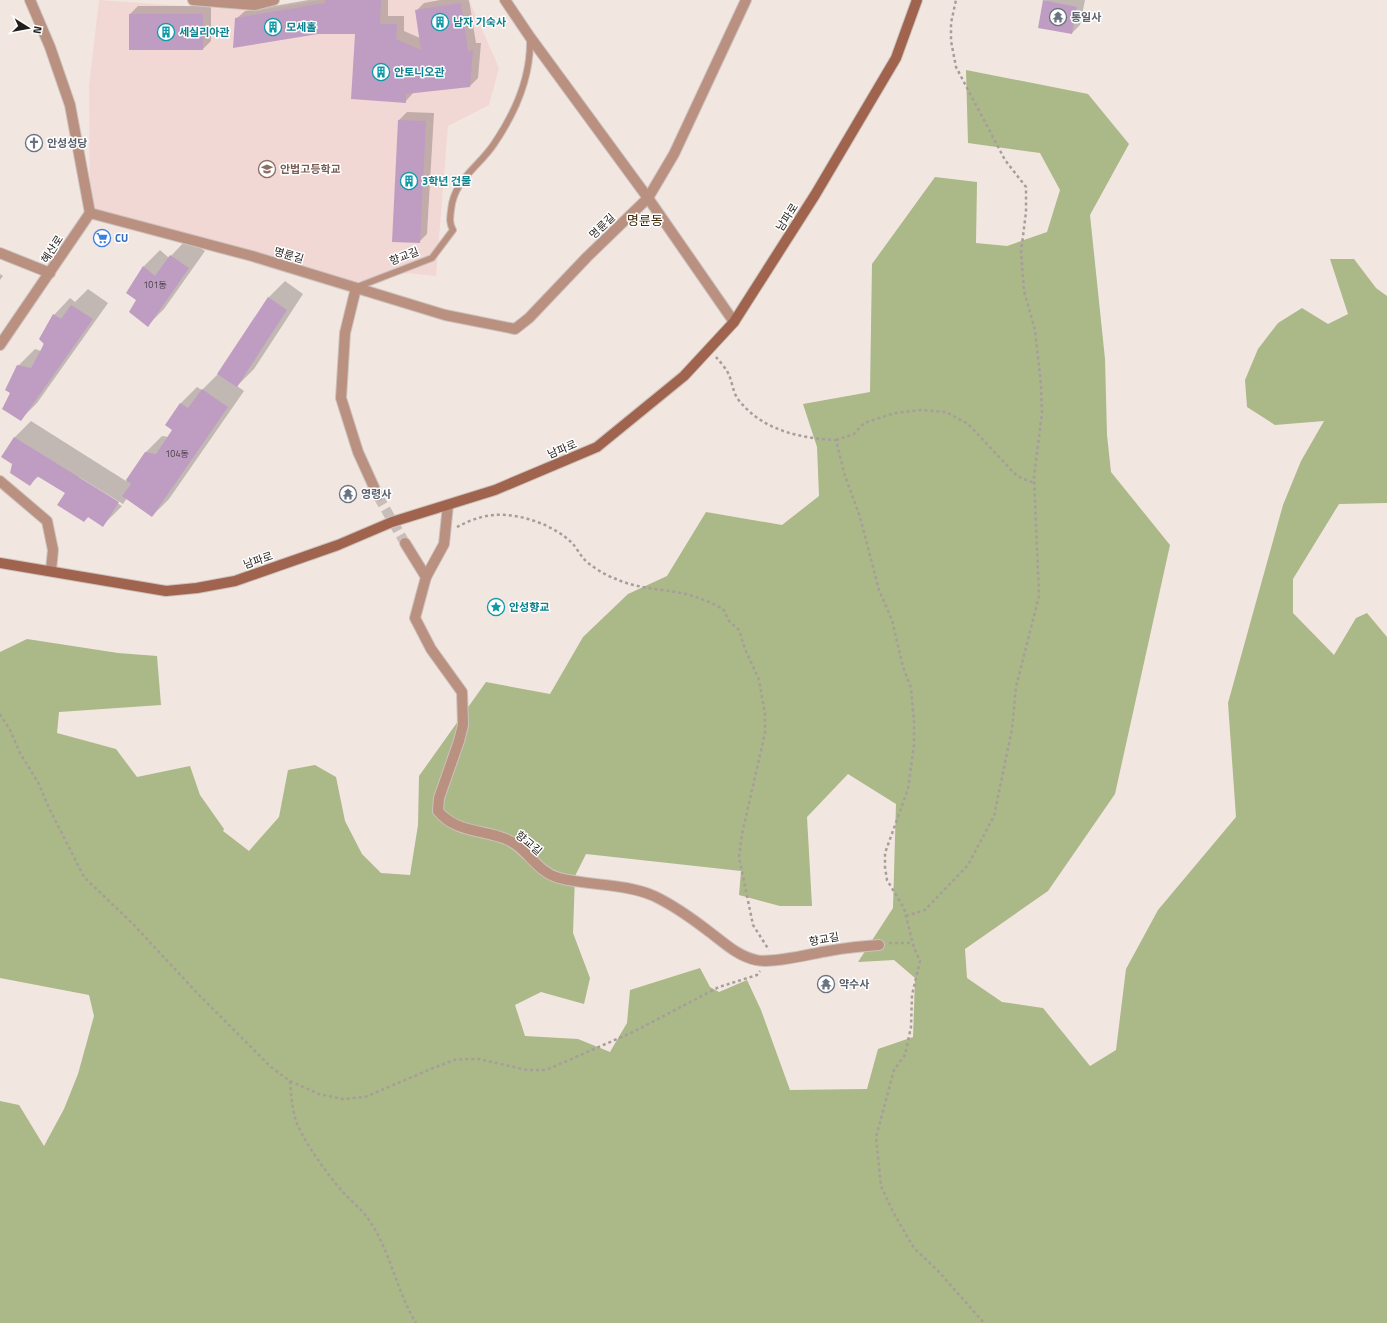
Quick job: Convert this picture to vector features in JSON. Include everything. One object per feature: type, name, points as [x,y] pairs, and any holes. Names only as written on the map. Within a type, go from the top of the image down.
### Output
[{"type":"street","points":[[30,0],[50,47],[70,105],[90,213]]},
{"type":"street","points":[[193,0],[255,5],[274,0]]},
{"type":"street","points":[[505,0],[530,37],[648,198],[734,322]]},
{"type":"street","name":"명륜길","points":[[90,213],[180,236],[445,315],[514,329],[529,318],[586,257],[648,198],[674,154],[746,0]]},
{"type":"street","name":"남파로","points":[[0,563],[51,570],[166,591],[197,588],[235,581],[338,545],[392,522],[495,490],[597,447],[684,376],[734,322],[815,195],[896,58],[917,0]]},
{"type":"street","name":"혜산로","points":[[0,253],[50,273],[90,213]]},
{"type":"street","points":[[0,345],[50,273]]},
{"type":"street","points":[[356,288],[345,333],[341,398],[358,452],[378,496]]},
{"type":"street","points":[[0,481],[46,522],[53,550],[51,570]]},
{"type":"street","name":"향교길","points":[[448,505],[444,544],[426,577],[415,618],[431,649],[462,692],[463,725],[439,798],[438,811],[444,818],[458,827],[507,839],[527,854],[542,870],[558,878],[627,888],[653,896],[680,910],[730,948],[756,961],[784,959],[852,946],[879,945]]},
{"type":"street","points":[[405,543],[426,577]]},
{"type":"lane","name":"향교길","points":[[356,288],[432,258],[453,230],[450,224],[452,202],[459,184],[493,145],[514,109],[525,84],[530,52],[530,37]]},
{"type":"path","points":[[906,916],[925,910],[968,865],[994,816],[1012,729],[1016,687],[1039,596],[1034,484],[1042,412],[1041,385],[1035,330],[1024,291],[1021,252],[1026,212],[1026,186],[1005,160],[956,67],[951,41],[951,23],[956,0]]},
{"type":"path","points":[[710,348],[728,373],[737,397],[752,413],[769,427],[785,432],[836,440],[854,434],[864,423],[896,413],[921,410],[946,412],[968,424],[1017,476],[1034,484]]},
{"type":"path","points":[[836,440],[844,473],[860,517],[879,590],[892,620],[903,667],[911,688],[914,720],[914,745],[908,789],[885,853],[887,880],[904,908],[912,943],[920,961],[912,995],[911,1027],[905,1055],[894,1070],[876,1137],[881,1186],[893,1212],[914,1248],[939,1272],[984,1323]]},
{"type":"path","points":[[445,532],[474,519],[494,514],[515,516],[553,529],[572,543],[583,559],[616,580],[658,591],[681,593],[706,601],[723,609],[729,621],[739,630],[745,649],[759,680],[765,714],[765,733],[742,834],[739,857],[753,925],[771,953],[784,959]]},
{"type":"path","points":[[0,714],[10,730],[20,753],[39,784],[49,808],[84,877],[130,921],[254,1051],[290,1082],[319,1094],[343,1099],[357,1099],[408,1080],[431,1069],[461,1060],[479,1059],[527,1070],[546,1070],[634,1032],[719,987],[757,975],[771,960]]},
{"type":"path","points":[[879,945],[892,942],[912,943]]},
{"type":"path","points":[[290,1082],[292,1106],[296,1122],[315,1154],[335,1182],[371,1223],[382,1242],[408,1308],[416,1323]]},
{"type":"shaded area","name":"안법고등학교","points":[[99,0],[256,11],[320,0],[466,0],[470,2],[499,68],[489,105],[448,126],[436,276],[405,273],[357,285],[90,213],[89,85]]},
{"type":"green space","points":[[966,70],[1088,94],[1129,144],[1090,215],[1105,359],[1107,435],[1111,472],[1170,545],[1115,794],[1048,891],[965,949],[967,978],[1002,1002],[1043,1008],[1090,1066],[1116,1050],[1126,969],[1158,910],[1236,817],[1228,703],[1283,505],[1301,461],[1324,421],[1275,425],[1247,407],[1245,380],[1258,349],[1278,323],[1302,308],[1328,324],[1348,314],[1330,259],[1354,259],[1376,288],[1387,296],[1387,503],[1339,504],[1293,579],[1293,613],[1334,655],[1356,618],[1367,613],[1387,637],[1387,1323],[0,1323],[0,1101],[19,1105],[44,1146],[64,1109],[78,1074],[94,1016],[89,995],[0,978],[0,652],[27,639],[118,653],[157,656],[161,705],[59,712],[57,733],[116,749],[137,777],[190,766],[200,795],[224,829],[223,831],[249,851],[279,817],[288,770],[315,765],[336,777],[345,821],[362,854],[381,873],[410,875],[418,825],[419,776],[486,682],[550,694],[583,637],[628,594],[667,576],[706,512],[782,525],[819,496],[817,447],[803,404],[870,392],[872,264],[935,177],[977,182],[976,243],[1007,246],[1047,232],[1060,190],[1040,153],[968,143]],"holes":[[[848,774],[896,804],[893,908],[858,962],[894,960],[915,978],[913,1037],[878,1049],[867,1089],[790,1090],[761,1010],[747,980],[719,992],[710,987],[700,968],[630,990],[627,1023],[610,1052],[578,1039],[525,1036],[515,1005],[541,992],[584,1004],[590,978],[573,933],[575,876],[586,854],[741,871],[739,895],[780,906],[812,906],[807,817]]]},
{"type":"building","points":[[325,0],[381,0],[380,24],[397,24],[396,39],[421,50],[415,10],[461,3],[468,51],[473,50],[470,87],[406,94],[406,103],[351,99],[355,34],[318,34],[233,48],[235,18],[325,3]]},
{"type":"building","name":"통일사","points":[[1043,0],[1077,7],[1072,34],[1038,28]]},
{"type":"building","name":"세실리아관","points":[[129,14],[203,14],[203,50],[129,50]]},
{"type":"building","name":"3학년 건물","points":[[398,120],[426,121],[420,243],[392,242]]},
{"type":"building","points":[[170,255],[189,268],[148,327],[129,312],[136,300],[126,293],[143,266],[155,276]]},
{"type":"building","points":[[268,297],[287,310],[237,387],[217,374]]},
{"type":"building","points":[[71,305],[93,319],[21,421],[2,409],[10,393],[5,390],[17,365],[31,368],[44,344],[39,339],[53,314],[61,319]]},
{"type":"building","points":[[202,389],[228,407],[152,517],[122,496],[131,484],[126,480],[145,452],[156,454],[172,430],[165,425],[180,403],[188,408]]},
{"type":"building","points":[[14,437],[119,502],[103,527],[88,517],[84,522],[57,505],[65,493],[37,476],[30,486],[10,473],[12,464],[1,457]]},
{"type":"tunnel","points":[[378,496],[405,543]]},
{"type":"place","name":"통일사","points":[[1058,17]]},
{"type":"place","name":"남자 기숙사","points":[[440,22]]},
{"type":"place","name":"모세홀","points":[[273,27]]},
{"type":"place","name":"세실리아관","points":[[166,32]]},
{"type":"place","name":"안토니오관","points":[[381,72]]},
{"type":"place","name":"안성성당","points":[[34,143]]},
{"type":"place","name":"안법고등학교","points":[[267,169]]},
{"type":"place","name":"3학년 건물","points":[[409,181]]},
{"type":"place","name":"CU","points":[[102,238]]},
{"type":"place","name":"영령사","points":[[348,494]]},
{"type":"place","name":"안성향교","points":[[496,607]]},
{"type":"place","name":"약수사","points":[[826,984]]},
{"type":"district","name":"명륜동","points":[[645,220]]}]
